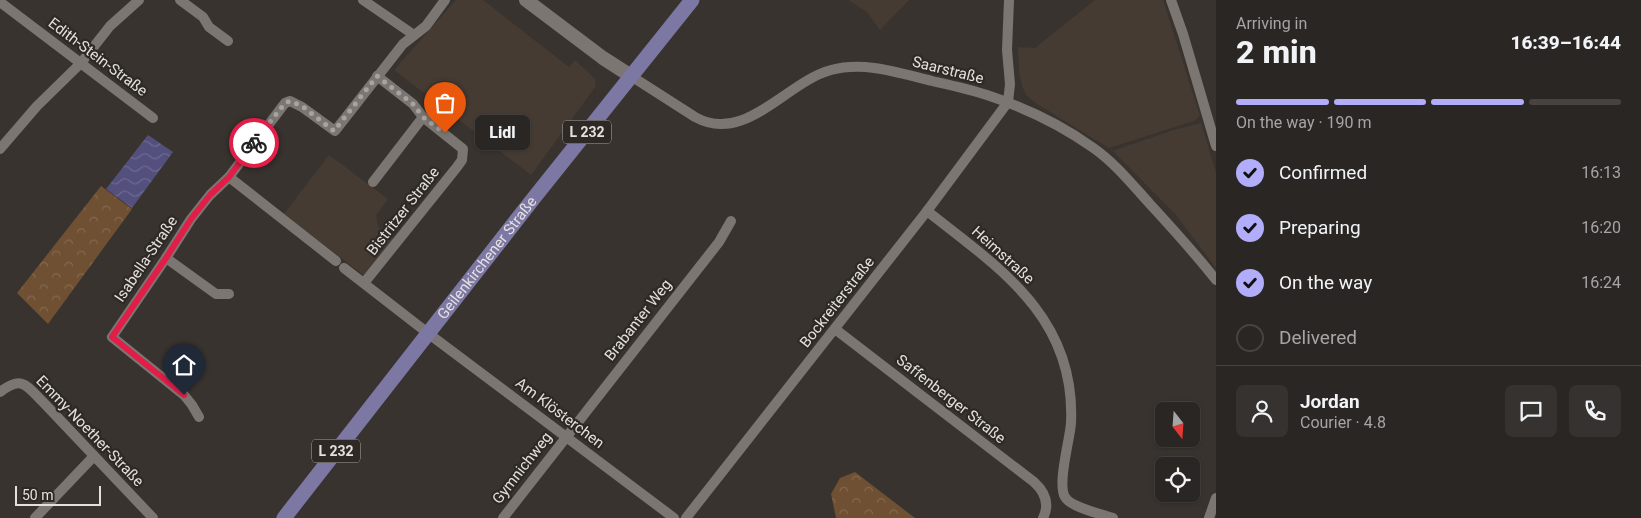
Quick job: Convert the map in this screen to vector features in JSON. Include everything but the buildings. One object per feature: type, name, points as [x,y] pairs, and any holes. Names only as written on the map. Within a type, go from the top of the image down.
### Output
[{"type":"main road","points":[[526,0],[603,58],[631,76]]},
{"type":"main road","name":"Geilenkirchener Straße","points":[[284,518],[692,0]]},
{"type":"street","points":[[0,149],[37,106],[81,63],[110,26],[139,0]]},
{"type":"street","points":[[180,0],[203,17],[209,27],[228,41]]},
{"type":"street","points":[[363,0],[414,35]]},
{"type":"street","points":[[377,76],[403,44],[426,26],[445,0]]},
{"type":"street","points":[[534,0],[545,14]]},
{"type":"street","points":[[1008,102],[1010,84],[1007,50],[1009,0]]},
{"type":"street","points":[[1171,0],[1216,146]]},
{"type":"street","name":"Edith-Stein-Straße","points":[[0,2],[153,118]]},
{"type":"street","name":"Saarstraße","points":[[631,76],[695,117],[712,124],[735,122],[756,115],[806,80],[822,73],[848,67],[890,70],[986,94],[1008,102],[1059,127],[1093,147],[1123,174],[1200,259],[1216,280]]},
{"type":"street","name":"Bistritzer Straße","points":[[364,284],[462,160],[463,149],[423,117],[413,104],[377,76]]},
{"type":"street","name":"Isabella-Straße","points":[[199,417],[184,395],[112,337],[191,219],[210,195],[229,177],[285,103],[290,101],[296,103],[334,131],[377,76]]},
{"type":"street","name":"Bockreiterstraße","points":[[686,518],[927,212],[1008,102]]},
{"type":"street","points":[[373,182],[423,117]]},
{"type":"street","points":[[229,177],[336,261]]},
{"type":"street","name":"Heimstraße","points":[[927,212],[1010,278],[1034,306],[1058,344],[1066,364],[1072,398],[1071,425],[1063,492],[1069,503],[1113,518]]},
{"type":"street","name":"Brabanter Weg","points":[[566,436],[713,249],[731,221]]},
{"type":"street","points":[[166,258],[216,294],[229,294]]},
{"type":"street","points":[[1200,259],[1216,290]]},
{"type":"street","name":"Am Klösterchen","points":[[344,268],[674,518]]},
{"type":"street","name":"Saffenberger Straße","points":[[835,328],[1040,487],[1045,497],[1046,510],[1043,518]]},
{"type":"street","name":"Emmy-Noether-Straße","points":[[0,392],[12,384],[24,383],[153,518]]},
{"type":"street","name":"Gymnichweg","points":[[503,518],[566,436]]},
{"type":"street","points":[[35,518],[94,456]]},
{"type":"street","points":[[1209,518],[1216,498]]},
{"type":"shaded area","points":[[456,0],[483,0],[569,67],[575,60],[595,79],[596,86],[531,175],[394,70]]},
{"type":"shaded area","points":[[849,0],[909,0],[880,30],[867,12]]},
{"type":"shaded area","points":[[1095,0],[1163,0],[1200,116],[1194,121],[1109,148],[1037,104],[1026,95],[1019,72],[1018,47],[1035,48]]},
{"type":"shaded area","points":[[1201,123],[1216,173],[1216,268],[1176,215],[1113,151],[1170,131]]},
{"type":"shaded area","points":[[329,155],[388,199],[376,215],[378,227],[395,240],[366,277],[284,214]]},
{"type":"green space","points":[[101,186],[132,209],[48,324],[17,293]]},
{"type":"green space","points":[[855,472],[915,518],[836,518],[831,494],[840,478]]},
{"type":"water","points":[[148,135],[173,152],[132,208],[106,189]]},
{"type":"way so far","points":[[254,143],[285,103],[290,101],[302,106],[334,131],[377,76],[413,104],[423,117],[445,133]]},
{"type":"place","name":"Lidl","points":[[445,133]]},
{"type":"route","points":[[184,395],[112,337],[191,219],[210,195],[229,177],[254,143]]}]
